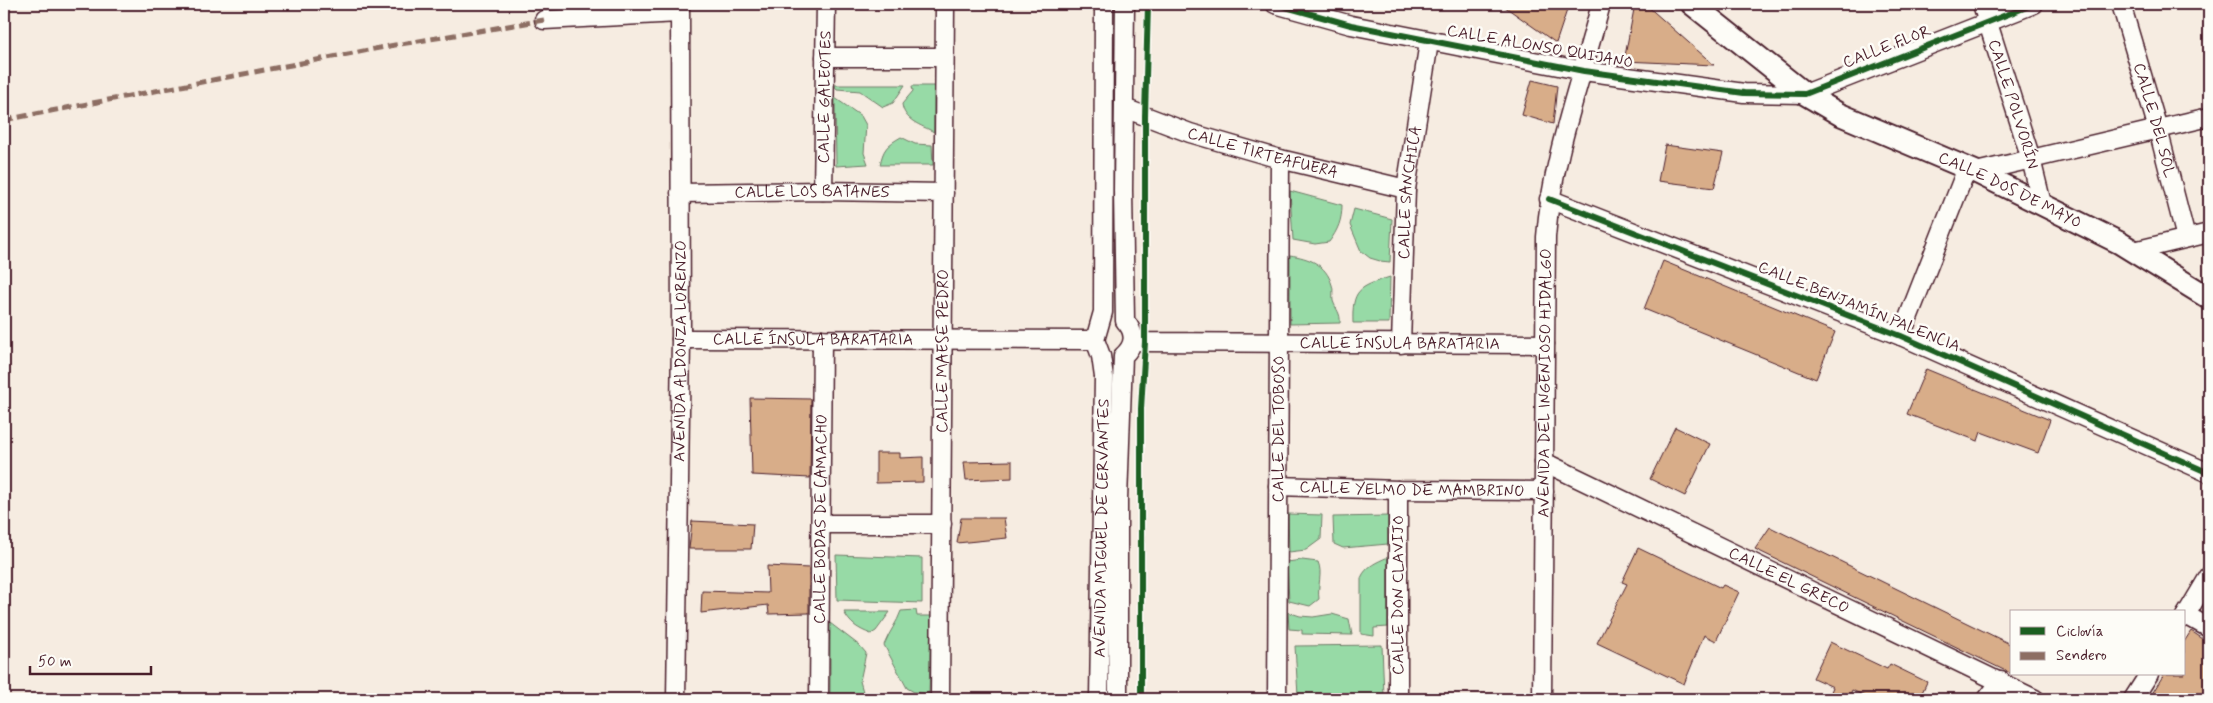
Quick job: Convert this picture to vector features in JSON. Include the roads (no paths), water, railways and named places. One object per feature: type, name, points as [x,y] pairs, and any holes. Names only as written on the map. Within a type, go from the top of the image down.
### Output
[{"type":"street","name":"CALLE GALEOTES","points":[[823,191],[826,4]]},
{"type":"street","name":"CALLE MAESE PEDRO","points":[[940,699],[945,4]]},
{"type":"street","name":"AVENIDA MIGUEL DE CERVANTES","points":[[1099,699],[1104,377],[1099,341],[1103,312],[1104,4]]},
{"type":"street","points":[[1125,4],[1125,321],[1132,329],[1134,340],[1131,349],[1123,356],[1113,358],[1099,341],[1107,321],[1125,321]]},
{"type":"street","name":"CALLE ALONSO QUIJANO","points":[[1275,4],[1352,25],[1429,42],[1584,71],[1744,93],[1805,94]]},
{"type":"street","name":"AVENIDA DEL INGENIOSO HIDALGO","points":[[1542,699],[1546,236],[1549,199],[1557,163],[1601,4]]},
{"type":"street","name":"CALLE DOS DE MAYO","points":[[1692,4],[1805,94],[1839,114],[1971,170],[2042,204],[2134,251],[2209,298]]},
{"type":"street","name":"CALLE POLVORÍN","points":[[1982,4],[2031,159],[2042,204]]},
{"type":"street","name":"CALLE FLOR","points":[[1805,94],[2034,4]]},
{"type":"street","name":"CALLE DEL SOL","points":[[2121,4],[2158,129],[2186,238]]},
{"type":"street","points":[[544,20],[680,8]]},
{"type":"street","name":"AVENIDA ALDONZA LORENZO","points":[[676,699],[681,339],[680,8]]},
{"type":"street","name":"CALLE SANCHICA","points":[[1401,344],[1406,189],[1429,42]]},
{"type":"street","points":[[825,57],[944,57]]},
{"type":"street","name":"CALLE TIRTEAFUERA","points":[[1124,108],[1190,133],[1280,159],[1406,189]]},
{"type":"street","points":[[1901,336],[1971,170],[2031,159],[2209,117]]},
{"type":"street","name":"CALLE DEL TOBOSO","points":[[1277,699],[1280,159]]},
{"type":"street","name":"CALLE LOS BATANES","points":[[680,194],[823,191],[944,193]]},
{"type":"street","name":"CALLE BENJAMÍN PALENCIA","points":[[1549,199],[1901,336],[2209,473]]},
{"type":"street","points":[[2134,251],[2209,233]]},
{"type":"street","name":"CALLE ÍNSULA BARATARIA","points":[[681,339],[1099,341]]},
{"type":"street","name":"CALLE BODAS DE CAMACHO","points":[[819,699],[822,339]]},
{"type":"street","name":"CALLE ÍNSULA BARATARIA","points":[[1134,340],[1145,342],[1279,344],[1546,344]]},
{"type":"street","name":"AVENIDA MIGUEL DE CERVANTES","points":[[1118,699],[1118,500],[1123,356]]},
{"type":"street","name":"CALLE EL GRECO","points":[[1544,462],[2035,699]]},
{"type":"street","name":"CALLE YELMO DE MAMBRINO","points":[[1278,486],[1398,490],[1544,491]]},
{"type":"street","name":"CALLE DON CLAVIJO","points":[[1398,490],[1398,699]]},
{"type":"street","points":[[821,524],[942,524]]},
{"type":"street","points":[[2186,614],[2209,576]]},
{"type":"street","points":[[2186,616],[2209,628]]},
{"type":"street","points":[[2133,699],[2148,676]]},
{"type":"street","points":[[1987,699],[2001,681]]}]
